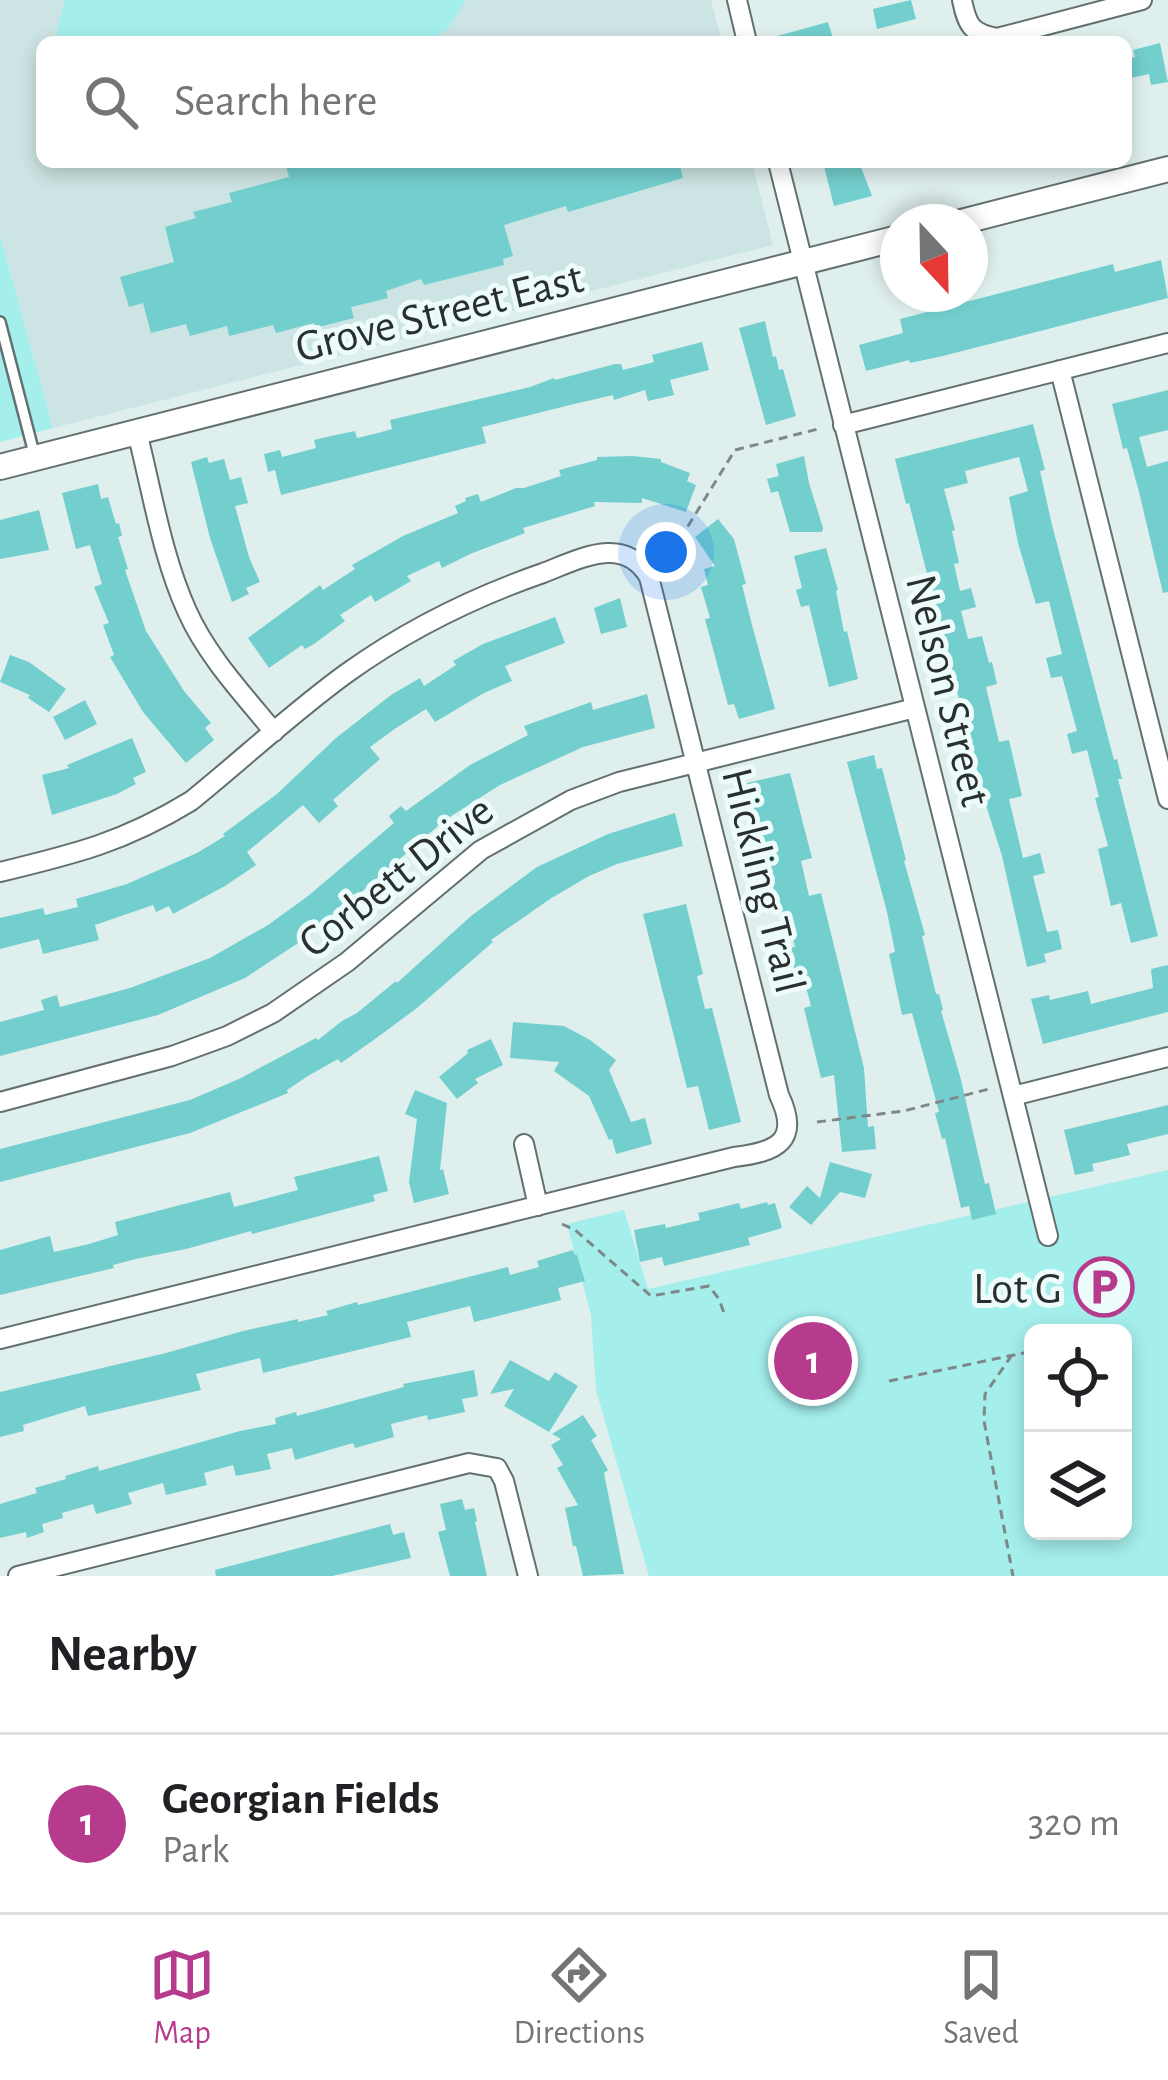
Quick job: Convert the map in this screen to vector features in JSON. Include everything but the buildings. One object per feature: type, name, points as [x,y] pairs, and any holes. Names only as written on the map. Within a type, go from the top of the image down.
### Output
[{"type":"street","points":[[736,0],[745,36]]},
{"type":"street","points":[[962,0],[967,21],[979,34],[988,36]]},
{"type":"street","points":[[1005,36],[1142,0]]},
{"type":"street","name":"Nelson Street","points":[[780,168],[1048,1236]]},
{"type":"street","points":[[988,215],[1168,169]]},
{"type":"street","name":"Grove Street East","points":[[0,467],[880,243]]},
{"type":"street","points":[[843,424],[1168,343]]},
{"type":"street","points":[[1060,370],[1168,799]]},
{"type":"street","points":[[136,432],[187,613],[212,654],[274,732]]},
{"type":"street","name":"Hickling Trail","points":[[0,1340],[758,1154],[774,1147],[786,1133],[788,1114],[779,1095],[649,577],[629,556],[592,555],[426,624],[350,670],[190,801],[138,832],[74,854],[2,865]]},
{"type":"street","name":"Corbett Drive","points":[[0,1102],[172,1057],[273,1012],[347,962],[459,866],[500,838],[592,790],[914,708]]},
{"type":"street","points":[[1013,1096],[1168,1057]]},
{"type":"street","points":[[524,1144],[538,1206]]},
{"type":"street","points":[[18,1576],[470,1463],[497,1468],[505,1481],[528,1576]]},
{"type":"lane","points":[[0,322],[35,458]]},
{"type":"path","points":[[672,552],[736,450],[822,428]]},
{"type":"path","points":[[817,1121],[904,1111],[989,1089]]},
{"type":"path","points":[[562,1224],[651,1296],[709,1286],[724,1313]]},
{"type":"path","points":[[889,1381],[1024,1353]]},
{"type":"path","points":[[1012,1355],[985,1394],[984,1421],[1013,1576]]},
{"type":"shaded area","points":[[0,0],[711,0],[720,36],[36,36],[36,168],[754,168],[773,245],[53,428],[0,235]]},
{"type":"shaded area","points":[[65,0],[466,0],[447,30],[438,36],[58,36]]},
{"type":"shaded area","points":[[0,235],[53,428],[0,442]]},
{"type":"shaded area","points":[[1168,1170],[1168,1576],[649,1576],[596,1390],[591,1315],[567,1224],[624,1210],[648,1289]]},
{"type":"place","name":"Lot G","points":[[1104,1287]]},
{"type":"place","name":"Georgian Fields","points":[[813,1361]]}]
